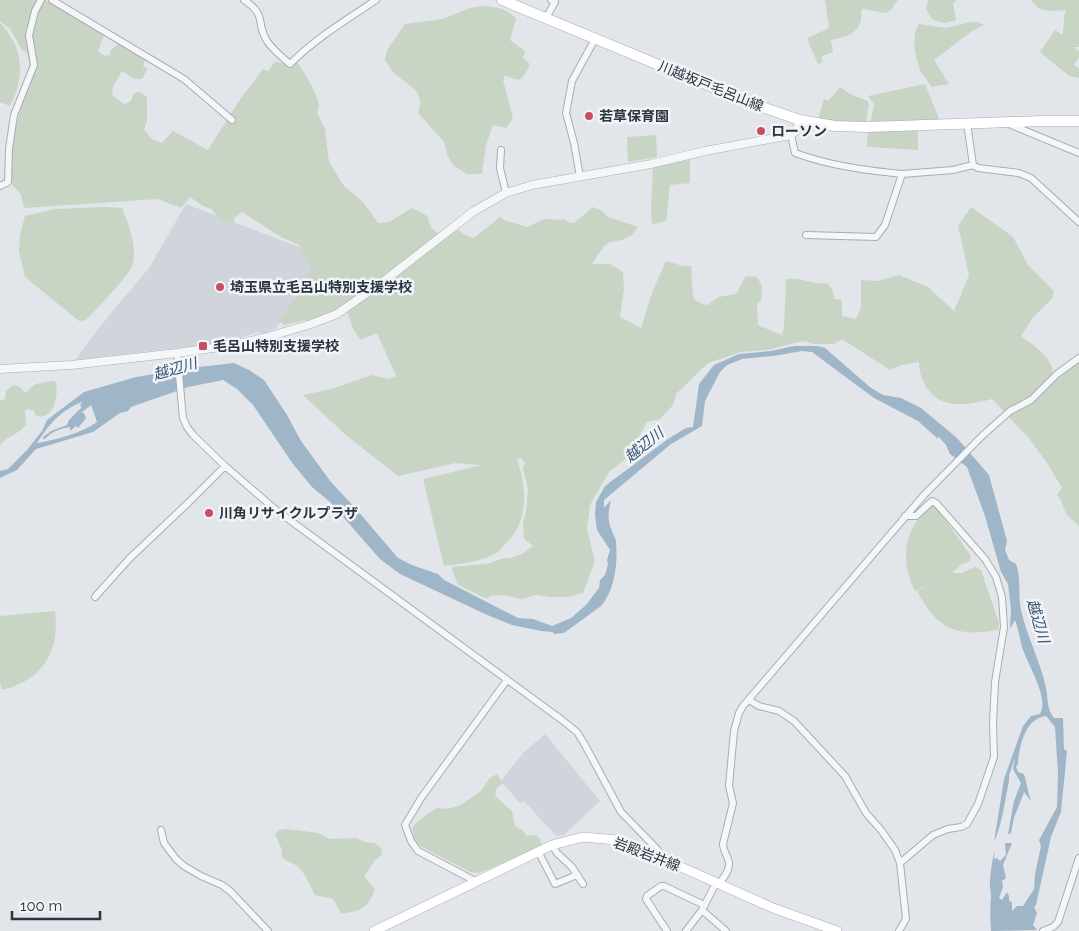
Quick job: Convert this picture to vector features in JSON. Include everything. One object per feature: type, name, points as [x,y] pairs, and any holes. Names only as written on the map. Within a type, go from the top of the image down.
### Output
[{"type":"main road","name":"川越坂戸毛呂山線","points":[[502,0],[518,3],[546,18],[595,39],[754,104],[800,120],[835,126],[1079,121]]},
{"type":"main road","name":"岩殿岩井線","points":[[374,931],[538,851],[552,845],[583,837],[605,838],[630,845],[773,908],[838,931]]},
{"type":"street","points":[[0,186],[8,182],[9,149],[14,116],[34,65],[29,35],[35,11],[42,0]]},
{"type":"street","points":[[52,0],[184,79],[232,120]]},
{"type":"street","points":[[244,0],[258,11],[267,42],[290,64],[327,32],[376,0]]},
{"type":"street","points":[[546,18],[555,2],[551,0]]},
{"type":"street","points":[[580,177],[566,113],[572,81],[595,39]]},
{"type":"street","points":[[0,369],[71,364],[227,346],[264,338],[319,321],[337,314],[494,198],[532,185],[651,164],[791,135],[796,131],[800,120]]},
{"type":"street","points":[[1006,122],[1079,153]]},
{"type":"street","points":[[967,123],[973,165]]},
{"type":"street","points":[[791,135],[795,153],[851,169],[902,174],[953,170],[973,165],[978,168],[1019,173],[1031,178],[1079,222]]},
{"type":"street","points":[[501,150],[500,168],[506,193]]},
{"type":"street","points":[[806,235],[876,237],[885,225],[902,174]]},
{"type":"street","points":[[177,353],[183,418],[187,427],[225,466],[290,520],[577,732],[620,812],[657,849],[663,858]]},
{"type":"street","points":[[686,931],[728,870],[730,864],[723,849],[723,844],[733,803],[729,786],[734,731],[739,713],[924,495],[1010,410],[1031,400],[1057,374],[1079,358]]},
{"type":"street","points":[[95,597],[129,559],[225,466]]},
{"type":"street","points":[[900,863],[934,835],[948,829],[961,828],[967,824],[978,804],[994,757],[995,682],[1004,627],[1002,597],[996,577],[985,559],[936,503],[932,501],[916,516],[905,516]]},
{"type":"street","points":[[477,882],[418,851],[411,841],[405,824],[421,798],[507,680]]},
{"type":"street","points":[[749,700],[759,706],[779,712],[794,721],[845,776],[866,813],[895,850],[900,863],[906,919],[899,931]]},
{"type":"street","points":[[161,830],[164,843],[176,859],[184,866],[230,891],[268,931]]},
{"type":"street","points":[[552,845],[584,884]]},
{"type":"street","points":[[538,851],[555,884],[577,875]]},
{"type":"street","points":[[1043,931],[1053,928],[1058,922],[1079,858]]},
{"type":"street","points":[[667,931],[646,899],[647,896],[660,886],[664,886],[703,908],[726,931]]},
{"type":"shaded area","name":"埼玉県立毛呂山特別支援学校","points":[[186,204],[307,250],[329,266],[303,293],[276,328],[263,334],[260,332],[242,337],[239,340],[219,343],[75,360],[106,319],[149,268]]},
{"type":"shaded area","points":[[545,734],[600,801],[564,835],[556,836],[524,801],[521,803],[518,801],[501,781],[523,753]]},
{"type":"green space","points":[[0,0],[45,0],[104,35],[98,51],[105,56],[110,55],[110,51],[119,43],[145,60],[143,67],[148,68],[142,79],[134,79],[122,71],[113,87],[112,95],[124,104],[131,101],[134,93],[140,92],[147,97],[147,121],[144,130],[152,139],[162,143],[173,131],[208,150],[239,101],[263,69],[268,71],[275,62],[284,63],[289,67],[297,62],[318,101],[317,113],[325,129],[329,162],[344,186],[364,203],[378,223],[389,222],[412,208],[427,216],[431,227],[444,239],[458,230],[474,238],[500,217],[506,221],[528,227],[545,219],[565,219],[569,223],[574,223],[593,207],[602,211],[608,217],[638,227],[632,235],[622,240],[610,242],[604,246],[592,264],[610,264],[623,272],[624,289],[620,317],[641,328],[652,293],[666,261],[683,266],[692,266],[694,298],[698,302],[707,305],[719,297],[736,294],[746,276],[757,277],[762,286],[761,301],[757,304],[758,325],[782,335],[786,279],[791,278],[816,283],[827,283],[833,291],[834,299],[842,300],[842,316],[856,319],[861,308],[861,280],[878,281],[899,275],[928,287],[954,311],[969,275],[958,226],[971,207],[1013,237],[1028,265],[1054,291],[1052,299],[1033,317],[1021,336],[1046,357],[1050,363],[1053,375],[1058,379],[1062,376],[1069,360],[1079,359],[1079,526],[1066,514],[1057,495],[1062,488],[1047,463],[1028,437],[992,399],[964,404],[946,402],[938,399],[925,385],[920,374],[919,362],[901,365],[890,370],[842,339],[834,344],[814,344],[803,341],[767,350],[741,352],[708,363],[676,394],[673,405],[660,419],[647,422],[628,457],[609,472],[590,505],[587,529],[595,561],[583,593],[567,597],[536,595],[522,599],[502,595],[491,596],[487,599],[458,585],[451,567],[487,564],[504,558],[511,558],[522,554],[533,546],[524,539],[523,522],[526,512],[528,488],[523,469],[525,463],[521,458],[517,459],[523,482],[524,505],[522,516],[512,536],[493,555],[475,561],[444,566],[423,479],[482,465],[456,463],[398,476],[346,435],[303,395],[331,389],[372,375],[388,379],[396,376],[377,333],[360,340],[353,328],[344,303],[332,314],[284,325],[279,320],[296,298],[312,270],[299,245],[281,237],[242,212],[235,217],[233,224],[226,222],[218,217],[212,209],[203,206],[190,197],[181,208],[158,199],[24,208],[21,195],[12,184],[11,157],[20,111],[28,89],[29,62],[27,52],[22,50],[10,29],[0,21]]},
{"type":"green space","points":[[825,0],[898,0],[891,10],[886,13],[863,9],[857,29],[849,35],[831,40],[833,52],[821,57],[823,62],[818,64],[808,38],[829,28]]},
{"type":"green space","points":[[928,0],[957,0],[953,3],[956,20],[945,23],[933,20],[926,9]]},
{"type":"green space","points":[[1031,0],[1079,0],[1079,47],[1073,47],[1079,51],[1079,57],[1074,65],[1079,68],[1079,78],[1069,76],[1040,52],[1055,30],[1063,35],[1066,10],[1043,10]]},
{"type":"green space","points":[[483,6],[509,12],[516,19],[510,40],[525,51],[523,58],[530,64],[521,79],[518,80],[505,75],[503,80],[513,118],[506,128],[493,125],[486,145],[482,174],[467,174],[453,165],[447,154],[444,142],[418,113],[420,99],[418,94],[410,85],[394,73],[385,60],[387,50],[405,24],[443,19],[470,8]]},
{"type":"green space","points":[[970,22],[984,25],[972,31],[934,60],[949,84],[931,87],[922,74],[916,56],[914,42],[916,29],[919,24],[947,28]]},
{"type":"green space","points":[[0,23],[14,42],[20,63],[18,85],[10,106],[0,102]]},
{"type":"green space","points":[[925,84],[940,121],[872,123],[874,104],[868,96]]},
{"type":"green space","points":[[840,87],[850,94],[868,101],[866,122],[848,123],[818,119],[824,99],[828,101]]},
{"type":"green space","points":[[918,130],[918,150],[868,147],[867,145],[868,131]]},
{"type":"green space","points":[[656,135],[657,157],[628,162],[627,137]]},
{"type":"green space","points":[[690,160],[690,183],[670,185],[666,221],[652,224],[653,167]]},
{"type":"green space","points":[[122,208],[130,229],[134,259],[130,271],[118,285],[86,320],[79,321],[25,277],[19,251],[20,235],[25,216],[55,209]]},
{"type":"green space","points":[[55,381],[56,401],[48,414],[36,416],[34,411],[28,409],[25,411],[26,425],[0,445],[0,401],[5,399],[6,391],[13,385],[27,392],[36,384]]},
{"type":"green space","points":[[933,504],[971,556],[969,562],[962,564],[952,573],[962,573],[975,567],[981,570],[999,623],[998,630],[983,632],[959,631],[950,628],[933,615],[917,591],[940,579],[915,591],[907,567],[907,544],[910,533],[916,523]]},
{"type":"green space","points":[[55,611],[55,639],[46,662],[28,679],[2,690],[0,683],[0,616]]},
{"type":"green space","points":[[497,774],[503,783],[497,788],[495,796],[512,811],[515,826],[527,836],[536,835],[540,839],[542,846],[479,873],[470,872],[418,845],[412,828],[417,822],[437,808],[447,809],[459,806],[480,792],[490,778]]},
{"type":"green space","points":[[287,829],[318,833],[330,839],[357,838],[365,842],[375,843],[381,848],[382,855],[376,859],[364,876],[375,889],[366,905],[353,912],[341,913],[333,899],[315,895],[300,869],[282,857],[282,850],[275,834],[279,830]]},
{"type":"water","points":[[794,346],[825,348],[871,388],[883,395],[901,398],[921,408],[957,438],[989,475],[1007,541],[1005,550],[1009,560],[1016,564],[1018,570],[1020,602],[1025,623],[1044,679],[1050,711],[1054,718],[1063,718],[1064,749],[1067,751],[1061,812],[1051,837],[1034,907],[1037,913],[1033,925],[1037,930],[991,931],[990,882],[995,850],[994,859],[997,858],[1000,861],[1006,855],[1005,843],[1012,843],[1003,865],[1006,878],[1002,881],[1003,887],[999,898],[1002,900],[1007,892],[1009,901],[1012,902],[1012,911],[1017,906],[1023,906],[1034,889],[1041,846],[1039,840],[1057,807],[1058,773],[1055,727],[1046,716],[1033,722],[1024,734],[1016,766],[1018,772],[1024,774],[1031,801],[1024,792],[1014,818],[1011,833],[1008,834],[1014,801],[1021,783],[1013,769],[1015,757],[1009,776],[1001,820],[994,842],[1004,779],[1023,726],[1031,716],[1040,714],[1042,698],[1036,679],[1023,651],[1015,620],[1010,629],[1011,609],[1008,584],[1001,572],[985,516],[967,467],[950,454],[946,445],[938,436],[938,439],[918,421],[874,398],[812,352],[802,351],[742,359],[727,365],[720,372],[705,401],[702,426],[671,444],[604,500],[604,508],[611,500],[609,520],[617,550],[616,567],[610,592],[601,606],[564,633],[554,634],[553,632],[512,625],[400,574],[380,559],[330,502],[312,487],[293,464],[253,405],[237,389],[223,380],[188,387],[131,407],[128,411],[120,413],[93,432],[36,449],[17,470],[0,478],[0,471],[8,469],[27,450],[42,431],[47,420],[84,392],[136,377],[234,363],[264,380],[287,415],[301,441],[331,482],[398,558],[438,574],[444,580],[518,618],[533,619],[552,626],[571,618],[586,605],[599,588],[600,580],[605,575],[610,550],[597,530],[595,515],[596,502],[605,486],[668,439],[686,428],[693,427],[699,384],[714,365],[739,354],[771,351]],"holes":[[[82,402],[80,406],[82,407],[69,420],[67,425],[51,431],[42,438],[45,439],[53,432],[70,427],[70,431],[76,426],[78,428],[86,418],[84,413],[81,413],[91,405],[97,422],[76,433],[37,443],[61,414]]]},
{"type":"place","name":"若草保育園","points":[[589,116]]},
{"type":"place","name":"ローソン","points":[[761,131]]},
{"type":"place","name":"埼玉県立毛呂山特別支援学校","points":[[220,287]]},
{"type":"place","name":"毛呂山特別支援学校","points":[[203,346]]},
{"type":"place","name":"川角リサイクルプラザ","points":[[209,513]]},
{"type":"water label","name":"越辺川","points":[[175,369]]},
{"type":"water label","name":"越辺川","points":[[644,445]]},
{"type":"water label","name":"越辺川","points":[[1038,621]]}]
